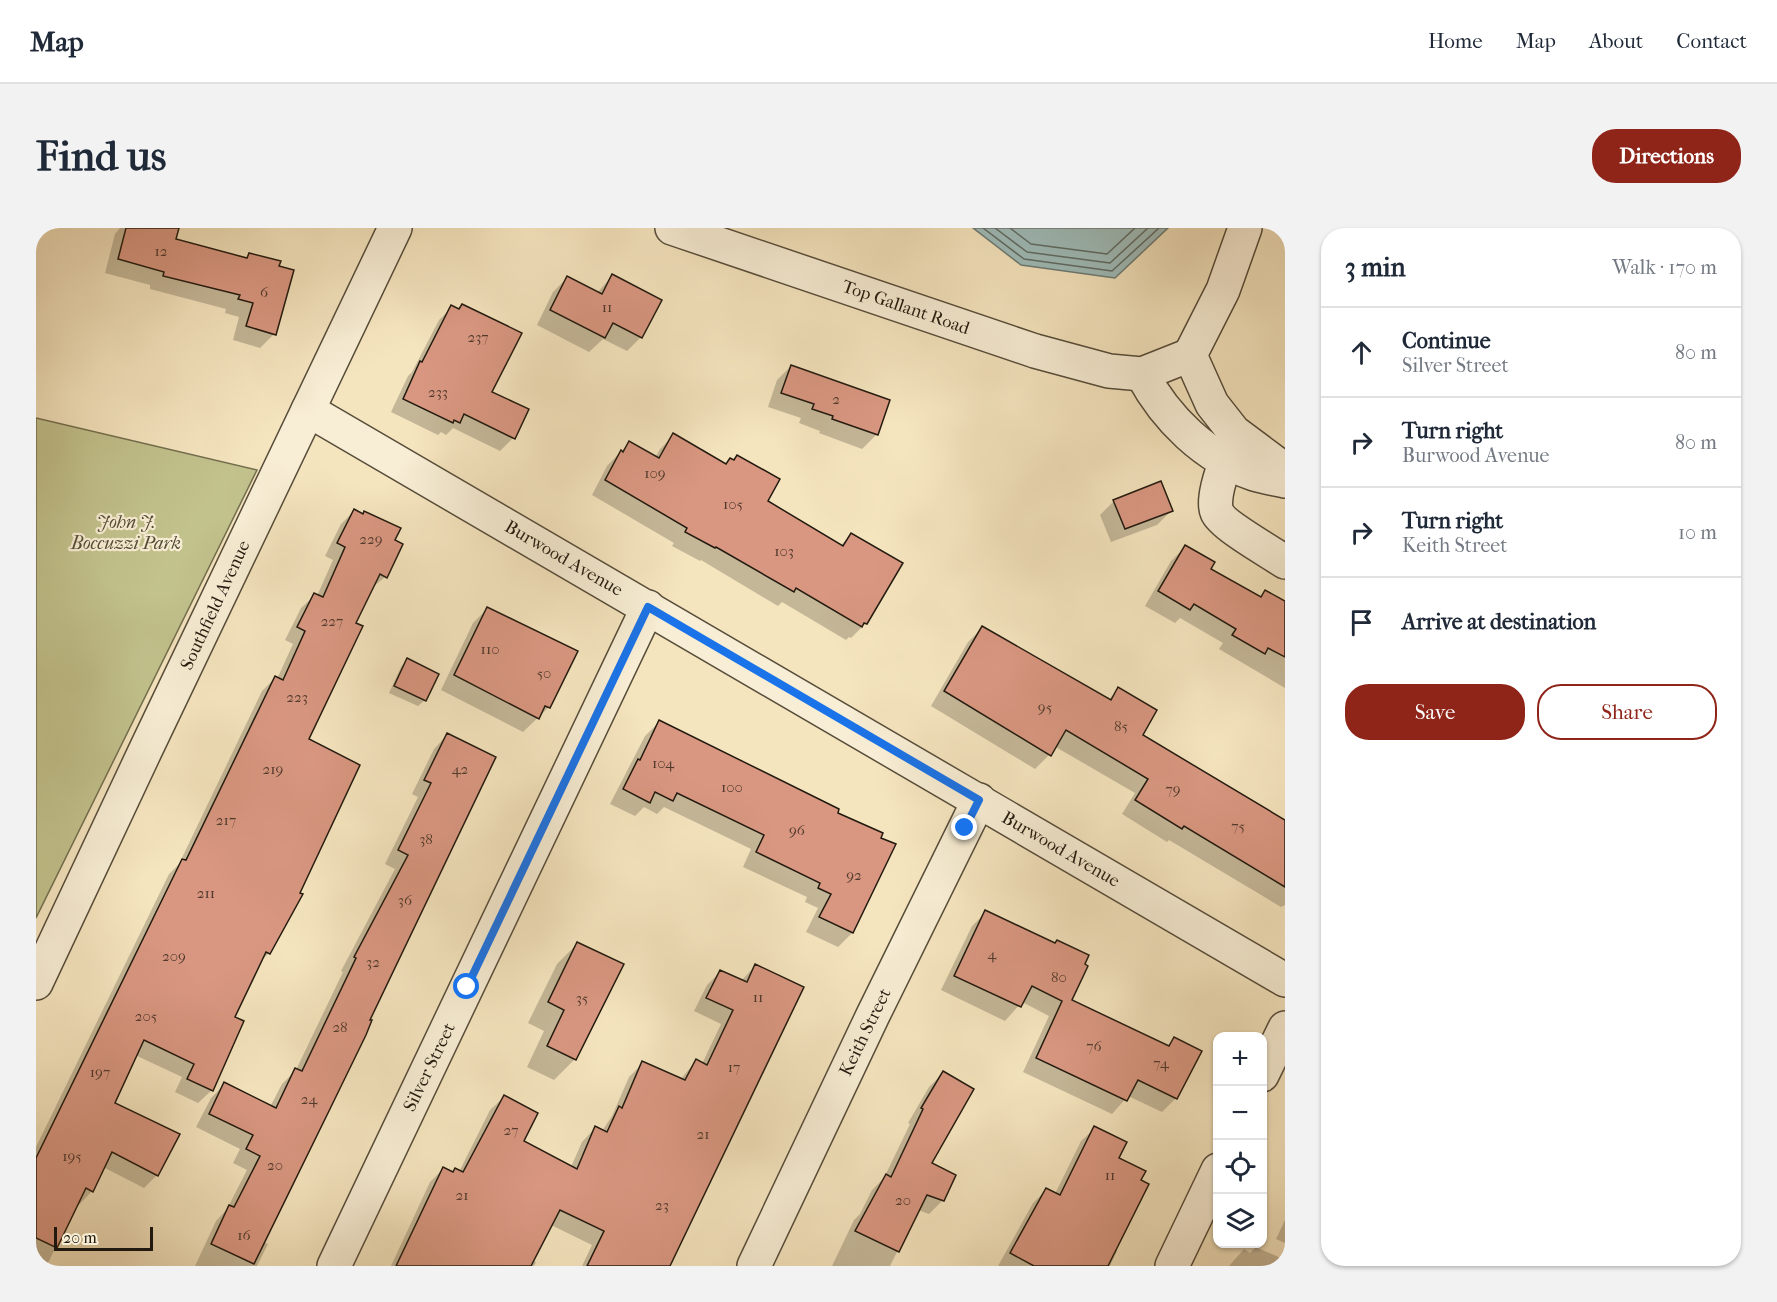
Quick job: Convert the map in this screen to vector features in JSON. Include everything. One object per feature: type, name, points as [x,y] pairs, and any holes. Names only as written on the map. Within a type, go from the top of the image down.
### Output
[{"type":"street","name":"Southfield Avenue","points":[[36,983],[395,228]]},
{"type":"street","name":"Top Gallant Road","points":[[672,228],[1035,351],[1109,371],[1142,374],[1190,355]]},
{"type":"street","points":[[1245,228],[1223,290],[1190,355],[1212,404],[1234,432],[1285,470]]},
{"type":"street","points":[[1142,374],[1157,400],[1202,447],[1226,462],[1254,474],[1285,481]]},
{"type":"street","name":"Burwood Avenue","points":[[309,410],[1285,980]]},
{"type":"street","points":[[1226,462],[1216,498],[1216,512],[1225,522],[1285,562]]},
{"type":"street","name":"Silver Street","points":[[334,1266],[648,607]]},
{"type":"street","name":"Keith Street","points":[[754,1266],[873,1015],[979,800]]},
{"type":"street","points":[[1267,1066],[1285,1028]]},
{"type":"street","points":[[1172,1266],[1213,1180]]},
{"type":"green space","name":"John J. Boccuzzi Park","points":[[36,418],[257,470],[36,918]]},
{"type":"water","points":[[973,228],[1168,228],[1115,278],[1021,265]]},
{"type":"building","points":[[126,228],[179,228],[176,239],[247,258],[249,253],[281,261],[279,266],[294,270],[276,335],[246,326],[253,303],[238,299],[240,295],[163,276],[164,272],[118,259]]},
{"type":"building","points":[[612,274],[662,300],[642,338],[613,323],[605,338],[550,310],[567,276],[602,294]]},
{"type":"building","points":[[462,304],[522,333],[492,392],[529,409],[515,439],[464,414],[460,423],[454,420],[453,423],[403,399],[420,361],[422,362],[451,305],[459,309]]},
{"type":"building","points":[[791,365],[890,400],[878,435],[832,419],[833,416],[812,409],[814,404],[781,393]]},
{"type":"building","points":[[673,433],[726,464],[730,458],[734,460],[737,455],[780,479],[768,501],[843,546],[851,533],[903,563],[867,624],[864,623],[862,627],[796,588],[794,592],[716,547],[685,532],[687,528],[605,480],[621,450],[623,452],[629,441],[659,458]]},
{"type":"building","points":[[1161,481],[1173,511],[1125,529],[1113,500]]},
{"type":"building","points":[[354,509],[363,514],[364,511],[401,528],[395,540],[403,544],[387,578],[380,574],[356,623],[363,626],[309,739],[360,765],[300,893],[303,894],[270,954],[266,952],[235,1017],[244,1021],[213,1091],[187,1079],[194,1064],[144,1040],[115,1103],[180,1134],[158,1176],[112,1152],[93,1192],[86,1188],[57,1248],[36,1238],[36,1158],[182,859],[186,860],[275,676],[283,680],[305,631],[297,627],[314,593],[323,597],[345,547],[337,543]]},
{"type":"building","points":[[1185,545],[1215,562],[1211,569],[1261,597],[1265,590],[1285,601],[1285,657],[1268,648],[1265,654],[1232,635],[1236,629],[1194,604],[1190,610],[1158,591]]},
{"type":"building","points":[[487,607],[578,651],[550,708],[545,706],[539,719],[454,675]]},
{"type":"building","points":[[982,626],[1111,700],[1118,687],[1157,710],[1143,735],[1285,820],[1285,887],[1184,826],[1182,829],[1135,800],[1148,779],[1066,730],[1051,756],[944,691]]},
{"type":"building","points":[[407,658],[439,674],[426,701],[394,686]]},
{"type":"building","points":[[659,720],[839,809],[838,813],[883,833],[881,838],[896,844],[853,933],[819,917],[831,894],[818,888],[820,883],[756,852],[764,835],[677,793],[673,801],[655,792],[650,803],[623,789]]},
{"type":"building","points":[[447,733],[496,757],[370,1020],[372,1020],[366,1035],[254,1264],[211,1244],[229,1205],[234,1207],[260,1156],[246,1149],[253,1135],[209,1114],[224,1082],[276,1108],[295,1068],[302,1071],[356,958],[354,957],[408,855],[398,850],[431,783],[424,780]]},
{"type":"building","points":[[985,910],[1055,943],[1057,940],[1089,955],[1085,964],[1088,966],[1072,1000],[1169,1046],[1174,1037],[1202,1051],[1177,1099],[1138,1080],[1127,1101],[1036,1058],[1062,1001],[1032,986],[1021,1007],[954,976]]},
{"type":"building","points":[[577,942],[624,964],[576,1060],[547,1046],[564,1010],[548,1002]]},
{"type":"building","points":[[755,964],[804,987],[670,1266],[587,1266],[604,1231],[560,1210],[531,1266],[396,1266],[443,1167],[453,1172],[455,1168],[463,1172],[504,1095],[538,1113],[524,1141],[577,1169],[595,1126],[607,1132],[619,1106],[622,1108],[642,1061],[685,1080],[696,1059],[707,1065],[733,1010],[706,998],[720,970],[747,982]]},
{"type":"building","points":[[943,1071],[974,1089],[932,1163],[956,1175],[944,1201],[927,1195],[899,1252],[855,1231],[886,1174],[891,1177],[923,1109],[921,1108]]},
{"type":"building","points":[[1094,1126],[1127,1142],[1119,1158],[1146,1171],[1141,1180],[1149,1184],[1108,1266],[1034,1266],[1010,1253],[1046,1188],[1060,1195]]},
{"type":"route","points":[[467,987],[648,607],[979,800],[965,828]]}]
